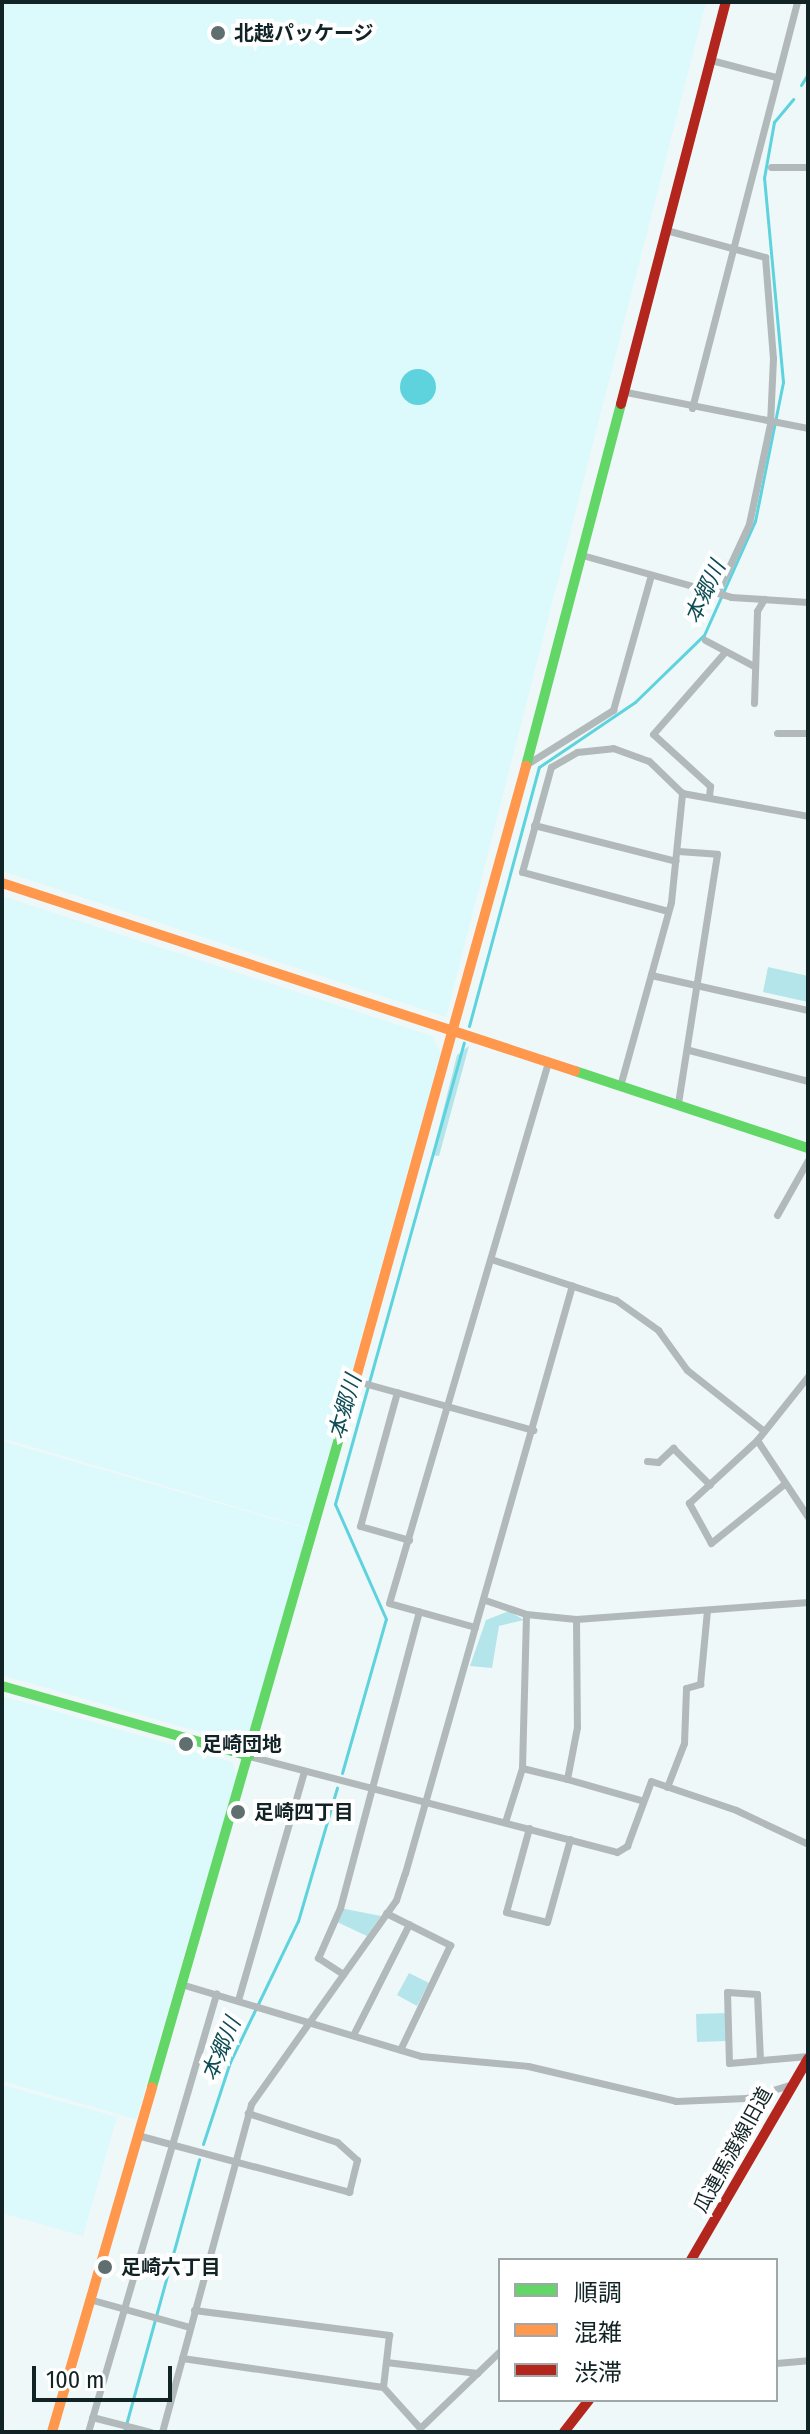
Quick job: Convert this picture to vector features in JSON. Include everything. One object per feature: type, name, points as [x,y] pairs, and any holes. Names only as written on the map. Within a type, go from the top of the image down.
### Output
[{"type":"street","points":[[52,2432],[360,1382],[457,1031],[726,2]]},
{"type":"street","points":[[692,408],[797,2]]},
{"type":"street","points":[[711,60],[776,77]]},
{"type":"street","points":[[771,167],[808,167]]},
{"type":"street","points":[[666,230],[765,257],[773,358],[770,424],[749,524],[717,593]]},
{"type":"street","points":[[626,392],[770,424],[808,428]]},
{"type":"street","points":[[582,555],[731,597],[808,602]]},
{"type":"street","points":[[527,764],[613,710],[651,575]]},
{"type":"street","points":[[754,703],[757,611],[764,599]]},
{"type":"street","points":[[705,640],[724,653],[754,666]]},
{"type":"street","points":[[709,796],[710,786],[653,734],[724,653]]},
{"type":"street","points":[[777,733],[808,733]]},
{"type":"street","points":[[668,911],[522,872],[551,767],[577,752],[613,748],[649,761],[682,793],[808,816]]},
{"type":"street","points":[[540,755],[551,767]]},
{"type":"street","points":[[620,1086],[668,911],[678,851],[682,793]]},
{"type":"street","points":[[534,825],[676,861]]},
{"type":"street","points":[[678,851],[717,854],[701,985],[678,1104]]},
{"type":"street","points":[[2,883],[808,1148]]},
{"type":"street","points":[[651,975],[808,1010]]},
{"type":"street","points":[[689,1050],[808,1081]]},
{"type":"street","points":[[475,1627],[389,1603],[494,1260],[548,1062]]},
{"type":"street","points":[[777,1215],[808,1160]]},
{"type":"street","points":[[494,1260],[616,1300],[658,1330],[687,1370],[764,1431]]},
{"type":"street","points":[[162,2432],[248,2113],[386,1913],[425,1803],[572,1285]]},
{"type":"street","points":[[784,1484],[711,1543],[689,1503],[757,1440],[808,1376]]},
{"type":"street","points":[[360,1382],[533,1430]]},
{"type":"street","points":[[397,1392],[360,1526],[409,1540]]},
{"type":"street","points":[[757,1440],[808,1517]]},
{"type":"street","points":[[647,1461],[658,1462],[673,1448],[710,1485]]},
{"type":"street","points":[[485,1600],[526,1614],[576,1619],[808,1602]]},
{"type":"street","points":[[667,1787],[684,1743],[686,1688],[700,1684],[707,1610]]},
{"type":"street","points":[[343,1974],[318,1958],[340,1908],[419,1611]]},
{"type":"street","points":[[505,1822],[522,1768],[526,1614]]},
{"type":"street","points":[[567,1779],[577,1727],[576,1619]]},
{"type":"street","points":[[2,1686],[304,1771],[617,1852],[627,1846],[647,1783],[667,1787],[808,1844]]},
{"type":"street","points":[[522,1768],[640,1800]]},
{"type":"street","points":[[238,2000],[304,1771]]},
{"type":"street","points":[[529,1828],[506,1912],[547,1922],[570,1839]]},
{"type":"street","points":[[386,1913],[450,1945],[400,2050]]},
{"type":"street","points":[[354,2033],[409,1924]]},
{"type":"street","points":[[181,1984],[310,2019],[400,2050],[451,2062],[528,2066],[676,2101],[746,2098],[790,2085]]},
{"type":"street","points":[[760,2060],[757,1994],[727,1992],[729,2063],[806,2060],[808,2077]]},
{"type":"street","points":[[88,2432],[216,1993]]},
{"type":"street","name":"瓜連馬渡線旧道","points":[[692,2258],[806,2060]]},
{"type":"street","points":[[137,2135],[349,2192],[357,2160],[337,2142],[248,2113]]},
{"type":"street","points":[[89,2299],[189,2327]]},
{"type":"street","points":[[194,2310],[389,2335],[383,2387]]},
{"type":"street","points":[[182,2358],[383,2387],[420,2428],[498,2353]]},
{"type":"street","points":[[778,2363],[808,2360]]},
{"type":"street","points":[[386,2362],[477,2373]]},
{"type":"street","points":[[564,2432],[587,2402]]},
{"type":"street","points":[[92,2417],[151,2432]]},
{"type":"shaded area","points":[[2,2],[706,2],[446,1017],[2,871]]},
{"type":"shaded area","points":[[2,896],[432,1036],[441,1053],[308,1528],[2,1438]]},
{"type":"shaded area","points":[[768,967],[808,976],[808,1002],[763,992]]},
{"type":"shaded area","points":[[469,1046],[439,1156],[432,1155],[457,1055]]},
{"type":"shaded area","points":[[2,1441],[308,1529],[246,1745],[2,1675]]},
{"type":"shaded area","points":[[509,1611],[524,1620],[499,1626],[492,1668],[470,1666],[486,1620]]},
{"type":"shaded area","points":[[2,1696],[232,1762],[237,1775],[136,2119],[2,2081]]},
{"type":"shaded area","points":[[340,1908],[381,1916],[367,1936],[337,1922]]},
{"type":"shaded area","points":[[409,1973],[429,1983],[417,2006],[397,1995]]},
{"type":"shaded area","points":[[726,2013],[726,2041],[697,2042],[696,2014]]},
{"type":"shaded area","points":[[2,2085],[117,2117],[83,2236],[2,2213]]},
{"type":"water","points":[[418,369],[430,375],[436,387],[430,399],[418,405],[406,399],[400,387],[406,375]]},
{"type":"waterway","name":"本郷川","points":[[801,85],[808,74]]},
{"type":"waterway","name":"本郷川","points":[[469,1026],[539,767],[635,702],[704,635],[755,521],[783,382],[764,178],[774,122],[793,99]]},
{"type":"waterway","name":"本郷川","points":[[342,1773],[386,1619],[335,1504],[464,1043]]},
{"type":"waterway","name":"本郷川","points":[[203,2144],[230,2062],[298,1921],[337,1788]]},
{"type":"waterway","name":"本郷川","points":[[124,2432],[199,2159]]},
{"type":"traffic: fast","points":[[526,766],[621,404]]},
{"type":"traffic: fast","points":[[575,1071],[808,1148]]},
{"type":"traffic: fast","points":[[152,2087],[344,1421]]},
{"type":"traffic: fast","points":[[2,1686],[249,1756]]},
{"type":"traffic: slow","points":[[344,1421],[526,766]]},
{"type":"traffic: slow","points":[[2,883],[575,1071]]},
{"type":"traffic: slow","points":[[52,2432],[152,2087]]},
{"type":"traffic: jam","points":[[621,404],[726,2]]},
{"type":"traffic: jam","points":[[692,2258],[808,2059]]},
{"type":"traffic: jam","points":[[564,2432],[587,2402]]},
{"type":"place","name":"北越パッケージ","points":[[218,33]]},
{"type":"place","name":"足崎団地","points":[[186,1744]]},
{"type":"place","name":"足崎四丁目","points":[[238,1812]]},
{"type":"place","name":"足崎六丁目","points":[[105,2267]]}]
